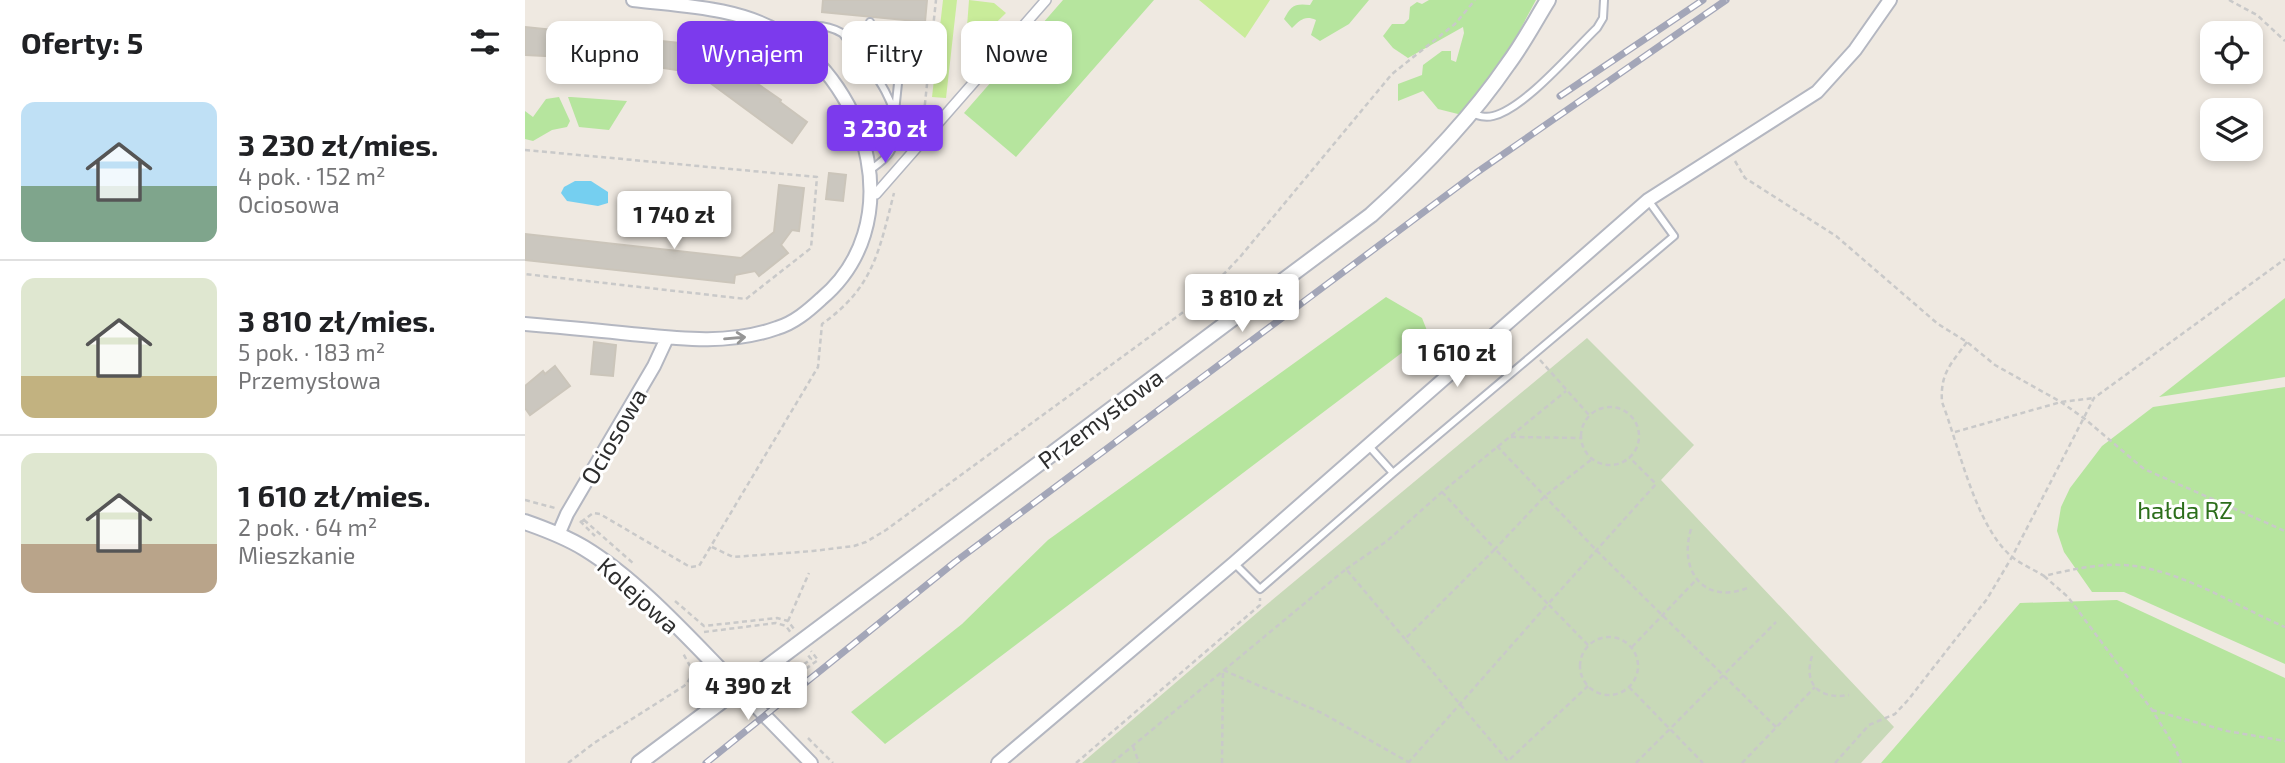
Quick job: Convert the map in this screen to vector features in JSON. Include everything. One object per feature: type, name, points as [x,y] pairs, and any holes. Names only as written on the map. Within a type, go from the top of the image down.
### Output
[{"type":"street","points":[[633,0],[726,12],[755,21]]},
{"type":"street","points":[[870,194],[876,194],[1046,0]]},
{"type":"street","name":"Przemysłowa","points":[[639,763],[1371,215],[1417,173],[1471,113],[1509,64],[1548,0]]},
{"type":"street","points":[[997,763],[1234,563],[1648,200],[1817,92],[1855,50],[1890,0]]},
{"type":"street","points":[[525,324],[667,338],[736,339],[795,321],[839,284],[855,259],[867,222],[870,194],[865,146],[856,118],[837,84],[828,74]]},
{"type":"street","name":"Ociosowa","points":[[558,535],[570,508],[654,366],[667,338]]},
{"type":"street","name":"Kolejowa","points":[[525,522],[583,547],[622,576],[739,689]]},
{"type":"street","points":[[739,689],[811,763]]},
{"type":"lane","points":[[1471,113],[1483,117],[1493,116],[1520,103],[1597,28],[1603,18],[1604,0]]},
{"type":"lane","points":[[881,84],[895,113]]},
{"type":"lane","points":[[869,171],[891,151],[897,134],[895,113],[898,84]]},
{"type":"lane","points":[[1234,563],[1260,589],[1674,236],[1648,200]]},
{"type":"lane","points":[[1369,445],[1393,473]]},
{"type":"path","points":[[712,547],[733,557],[813,551],[854,546],[886,530],[1197,302],[1240,257],[1392,74],[1455,24],[1475,0]]},
{"type":"path","points":[[2229,0],[2257,15],[2285,41]]},
{"type":"path","points":[[1727,149],[1745,178],[1836,236],[1938,324],[1967,342],[1994,365],[2061,402],[2144,469],[2285,531]]},
{"type":"path","points":[[525,150],[817,177],[811,248],[746,299],[525,274]]},
{"type":"path","points":[[1954,433],[2061,402],[2094,398],[2285,259]]},
{"type":"path","points":[[582,520],[593,513],[600,514],[690,567],[699,566],[818,367],[820,329],[827,321]]},
{"type":"path","points":[[1967,342],[1945,371],[1941,387],[1942,402],[1986,523],[2000,545],[2012,557],[2044,576],[2068,597],[2152,710],[2175,747],[2181,763]]},
{"type":"path","points":[[1535,354],[1589,415]]},
{"type":"path","points":[[1112,763],[1346,569],[1387,541],[1442,492],[1566,391]]},
{"type":"path","points":[[1835,763],[1869,725],[1895,713],[1908,701],[1987,599],[2012,557],[2094,398]]},
{"type":"path","points":[[1610,407],[1621,409],[1631,416],[1639,437],[1636,448],[1629,457],[1621,463],[1611,465],[1592,459],[1584,450],[1581,438],[1581,430],[1589,415],[1610,407]]},
{"type":"path","points":[[1511,437],[1581,438]]},
{"type":"path","points":[[1497,446],[1597,551],[1776,728]]},
{"type":"path","points":[[1223,670],[1322,713],[1409,763],[1459,703],[1656,484],[1629,457]]},
{"type":"path","points":[[1405,639],[1545,496],[1592,459]]},
{"type":"path","points":[[1442,492],[1588,645]]},
{"type":"path","points":[[570,508],[580,514],[582,520],[633,564]]},
{"type":"path","points":[[1691,528],[1687,555],[1689,568],[1697,579],[1709,589],[1722,594],[1737,593],[1750,587]]},
{"type":"path","points":[[2044,576],[2083,567],[2133,566],[2175,576],[2285,627]]},
{"type":"path","points":[[1346,569],[1509,762],[1588,686]]},
{"type":"path","points":[[788,621],[809,573]]},
{"type":"path","points":[[1632,647],[1697,579]]},
{"type":"path","points":[[1076,763],[1260,605],[1260,589]]},
{"type":"path","points":[[674,600],[704,626],[777,618],[788,621],[818,660],[775,691],[773,698],[776,706]]},
{"type":"path","points":[[1636,763],[1776,622]]},
{"type":"path","points":[[701,632],[709,642]]},
{"type":"path","points":[[1605,637],[1615,637],[1632,647],[1638,668],[1629,687],[1612,695],[1595,691],[1588,686],[1580,670],[1580,661],[1588,645],[1605,637]]},
{"type":"path","points":[[1812,656],[1810,679],[1815,687],[1826,695],[1849,695]]},
{"type":"path","points":[[1222,763],[1223,670]]},
{"type":"path","points":[[568,763],[594,743],[684,686],[691,678]]},
{"type":"path","points":[[1629,687],[1703,763]]},
{"type":"path","points":[[1742,763],[1815,687]]},
{"type":"path","points":[[2152,710],[2227,731],[2285,741]]},
{"type":"path","points":[[804,735],[833,763]]},
{"type":"path","points":[[1133,746],[1139,763]]},
{"type":"green space","points":[[943,0],[957,0],[946,98],[932,97],[933,84],[947,84],[947,21],[941,21]]},
{"type":"green space","points":[[969,0],[994,3],[1006,13],[998,21],[967,21]]},
{"type":"green space","points":[[1063,0],[1154,0],[1016,157],[964,113],[989,84],[1072,84],[1072,21],[1045,21]]},
{"type":"green space","points":[[1199,0],[1270,0],[1245,38]]},
{"type":"green space","points":[[1313,0],[1369,0],[1349,24],[1320,41],[1311,35],[1316,20],[1303,19],[1292,28],[1284,19],[1294,6],[1310,5]]},
{"type":"green space","points":[[1429,0],[1536,0],[1514,41],[1462,115],[1438,109],[1423,91],[1398,101],[1398,84],[1422,75],[1423,65],[1442,51],[1451,51],[1451,60],[1456,62],[1464,33],[1463,27],[1408,58],[1393,48],[1383,36],[1392,24],[1404,24],[1409,19],[1410,7],[1417,2],[1422,4]]},
{"type":"green space","points":[[559,97],[570,121],[567,127],[552,130],[533,141],[525,139],[525,111],[533,117],[546,99]]},
{"type":"green space","points":[[568,97],[627,101],[609,130],[579,127]]},
{"type":"green space","points":[[1386,297],[1422,318],[1428,333],[885,744],[851,712],[962,624],[1048,540]]},
{"type":"green space","points":[[2285,298],[2285,377],[2159,397]]},
{"type":"green space","points":[[1587,338],[1694,445],[1661,480],[1894,727],[1861,763],[1082,763],[1265,606]]},
{"type":"green space","name":"hałda RZ","points":[[2285,387],[2285,664],[2124,592],[2092,592],[2064,552],[2057,531],[2061,507],[2070,488],[2102,446],[2153,407]]},
{"type":"green space","points":[[2117,600],[2285,678],[2285,763],[1881,763],[2020,603]]},
{"type":"water","points":[[575,181],[591,181],[608,192],[608,203],[598,206],[567,201],[561,193],[564,187]]},
{"type":"building","points":[[823,0],[927,0],[925,21],[822,12]]},
{"type":"building","points":[[525,27],[546,29],[546,56],[525,55]]},
{"type":"building","points":[[663,41],[677,43],[677,70],[663,68]]},
{"type":"building","points":[[712,84],[758,84],[781,100],[780,102],[807,122],[792,143]]},
{"type":"building","points":[[829,173],[846,175],[843,201],[826,199]]},
{"type":"building","points":[[779,185],[804,188],[799,231],[792,230],[781,245],[788,253],[759,276],[755,271],[735,275],[734,283],[525,260],[525,234],[741,258],[774,232]]},
{"type":"building","points":[[594,342],[616,345],[613,376],[591,374]]},
{"type":"building","points":[[555,366],[570,386],[530,415],[525,408],[525,386],[543,371],[545,374]]},
{"type":"railway","points":[[1560,96],[1703,0]]},
{"type":"railway","points":[[706,763],[955,562],[1476,173],[1726,0]]}]
